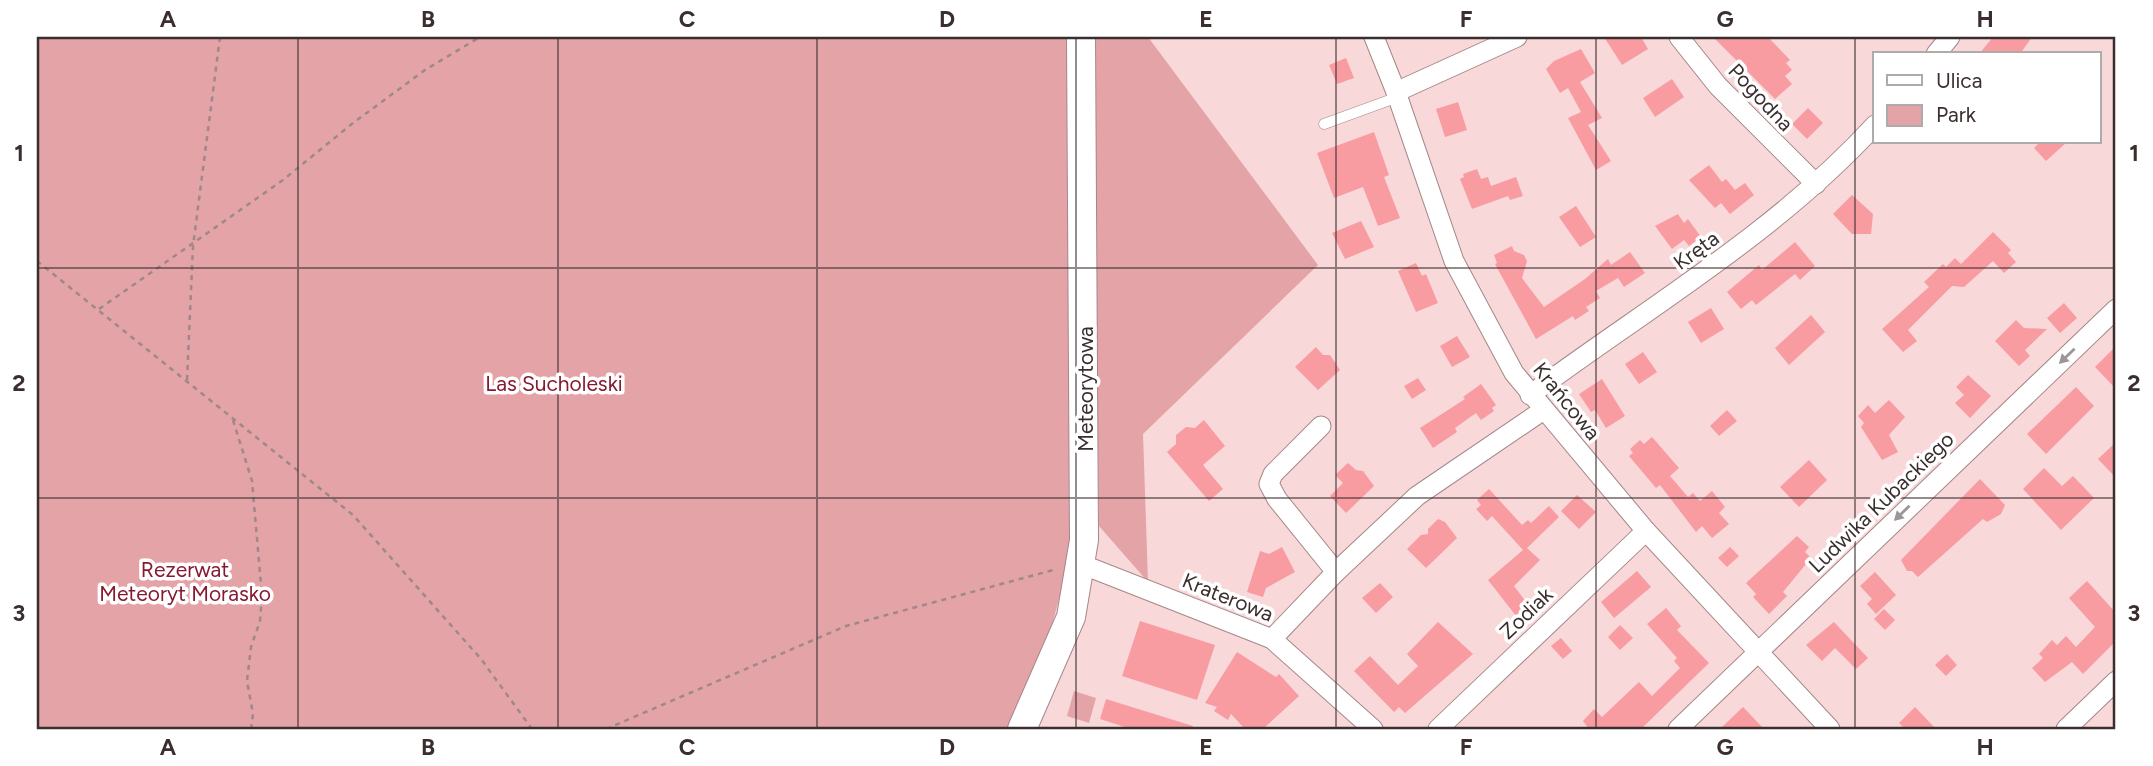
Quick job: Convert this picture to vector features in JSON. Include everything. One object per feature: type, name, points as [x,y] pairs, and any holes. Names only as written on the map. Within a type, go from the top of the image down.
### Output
[{"type":"street","name":"Meteorytowa","points":[[1022,729],[1062,642],[1075,603],[1086,508],[1081,37]]},
{"type":"street","name":"Krańcowa","points":[[1374,37],[1397,94],[1454,261],[1494,339],[1536,403],[1646,531],[1830,729]]},
{"type":"street","points":[[1397,94],[1517,37]]},
{"type":"street","name":"Pogodna","points":[[1679,37],[1737,106],[1816,184]]},
{"type":"street","points":[[1938,52],[1950,37]]},
{"type":"street","name":"Kręta","points":[[1272,639],[1336,572],[1433,483],[1816,184],[1873,127]]},
{"type":"street","name":"Ludwika Kubackiego","points":[[1678,729],[2116,309]]},
{"type":"street","points":[[1321,426],[1273,474],[1269,484],[1277,499],[1336,572]]},
{"type":"street","name":"Zodiak","points":[[1438,729],[1646,531]]},
{"type":"street","name":"Kraterowa","points":[[1081,564],[1272,639],[1373,729]]},
{"type":"street","points":[[2066,729],[2116,681]]},
{"type":"lane","points":[[1324,124],[1397,94]]},
{"type":"path","points":[[187,380],[193,246],[220,37]]},
{"type":"path","points":[[98,310],[193,246],[283,180],[353,122],[425,70],[480,37]]},
{"type":"path","points":[[37,261],[353,515],[481,659],[532,729]]},
{"type":"path","points":[[233,420],[252,481],[262,596],[260,621],[250,647],[247,681],[253,714],[251,729]]},
{"type":"path","points":[[606,729],[846,625],[1081,564]]},
{"type":"green space","name":"Las Sucholeski","points":[[37,37],[1069,37],[1071,554],[1048,640],[1007,729],[37,729]]},
{"type":"green space","points":[[1093,37],[1148,37],[1318,265],[1143,434],[1148,582],[1099,526]]},
{"type":"green space","points":[[1074,691],[1096,698],[1089,723],[1067,716]]},
{"type":"building","points":[[1604,37],[1641,37],[1648,49],[1622,65]]},
{"type":"building","points":[[1713,37],[1768,37],[1790,60],[1786,63],[1792,70],[1785,76],[1792,84],[1775,99]]},
{"type":"building","points":[[1993,37],[2032,37],[2021,52],[1981,52]]},
{"type":"building","points":[[1581,49],[1595,73],[1580,82],[1602,118],[1588,125],[1611,161],[1596,170],[1568,118],[1581,112],[1568,88],[1560,93],[1546,69],[1554,61]]},
{"type":"building","points":[[1346,58],[1354,78],[1337,84],[1329,65]]},
{"type":"building","points":[[1672,79],[1684,97],[1655,117],[1643,98]]},
{"type":"building","points":[[1458,102],[1467,130],[1445,137],[1436,109]]},
{"type":"building","points":[[1808,108],[1823,123],[1807,139],[1792,124]]},
{"type":"building","points":[[1374,132],[1389,175],[1384,177],[1400,218],[1378,226],[1363,187],[1334,198],[1317,153]]},
{"type":"building","points":[[2038,144],[2065,144],[2046,161],[2034,148]]},
{"type":"building","points":[[1709,165],[1722,182],[1726,179],[1735,190],[1745,183],[1754,195],[1730,214],[1721,203],[1715,208],[1689,180]]},
{"type":"building","points":[[1477,169],[1481,179],[1488,177],[1491,186],[1516,177],[1523,196],[1510,200],[1508,196],[1472,209],[1460,179],[1464,177],[1463,174]]},
{"type":"building","points":[[1852,195],[1873,214],[1871,234],[1852,234],[1833,214]]},
{"type":"building","points":[[1576,206],[1596,237],[1580,247],[1559,217]]},
{"type":"building","points":[[1678,214],[1684,223],[1688,219],[1701,237],[1689,246],[1684,240],[1672,249],[1655,226]]},
{"type":"building","points":[[1361,221],[1374,247],[1345,259],[1332,233]]},
{"type":"building","points":[[1993,232],[2011,250],[2008,253],[2016,262],[2004,273],[1993,261],[1964,287],[1952,286],[1908,330],[1917,341],[1903,352],[1882,329],[1929,287],[1924,282],[1943,264],[1946,267],[1955,258],[1961,264]]},
{"type":"building","points":[[1795,242],[1815,266],[1800,280],[1795,274],[1756,305],[1752,300],[1741,309],[1727,292],[1759,265],[1762,270]]},
{"type":"building","points":[[1512,246],[1514,251],[1524,255],[1527,261],[1522,278],[1544,307],[1585,279],[1608,259],[1611,265],[1630,252],[1645,273],[1624,287],[1618,278],[1596,291],[1600,298],[1586,307],[1589,311],[1575,320],[1573,316],[1536,339],[1495,264],[1494,255]]},
{"type":"building","points":[[1416,263],[1422,276],[1426,274],[1438,303],[1416,312],[1398,271]]},
{"type":"building","points":[[2064,303],[2077,318],[2060,333],[2047,318]]},
{"type":"building","points":[[1711,308],[1724,329],[1701,343],[1688,322]]},
{"type":"building","points":[[1811,315],[1825,332],[1789,365],[1775,348]]},
{"type":"building","points":[[2016,320],[2024,328],[2047,329],[2025,350],[2030,356],[2019,366],[1995,341]]},
{"type":"building","points":[[1457,336],[1470,357],[1452,367],[1440,346]]},
{"type":"building","points":[[2116,346],[2116,389],[2095,367]]},
{"type":"building","points":[[1316,347],[1323,355],[1330,355],[1340,370],[1318,390],[1295,367]]},
{"type":"building","points":[[1643,352],[1657,372],[1639,384],[1625,364]]},
{"type":"building","points":[[1968,375],[1991,396],[1970,418],[1955,403],[1964,395],[1956,387]]},
{"type":"building","points":[[1418,378],[1426,390],[1412,399],[1404,386]]},
{"type":"building","points":[[1602,379],[1625,416],[1606,428],[1595,410],[1591,412],[1579,394]]},
{"type":"building","points":[[1481,384],[1496,405],[1492,408],[1494,411],[1481,420],[1476,413],[1455,428],[1457,432],[1433,448],[1420,428],[1465,399],[1463,397]]},
{"type":"building","points":[[2076,387],[2094,406],[2046,454],[2027,434]]},
{"type":"building","points":[[1889,400],[1905,417],[1889,435],[1898,452],[1882,460],[1861,427],[1864,423],[1858,416],[1868,405],[1875,413]]},
{"type":"building","points":[[1727,410],[1737,421],[1719,436],[1710,426]]},
{"type":"building","points":[[1204,420],[1225,446],[1203,465],[1223,489],[1209,501],[1167,452],[1176,444],[1176,435],[1186,427],[1195,428]]},
{"type":"building","points":[[1652,437],[1679,468],[1670,476],[1688,497],[1693,493],[1700,501],[1712,491],[1725,507],[1719,513],[1729,524],[1712,538],[1702,526],[1696,532],[1660,485],[1656,488],[1629,456],[1633,453],[1630,449],[1640,440],[1644,444]]},
{"type":"building","points":[[2116,442],[2116,478],[2098,459]]},
{"type":"building","points":[[1809,460],[1827,480],[1799,507],[1780,487]]},
{"type":"building","points":[[1348,463],[1356,470],[1363,471],[1374,486],[1346,513],[1330,496],[1343,483],[1335,475]]},
{"type":"building","points":[[2044,468],[2062,486],[2073,476],[2094,498],[2061,530],[2023,489]]},
{"type":"building","points":[[1980,479],[2005,505],[2001,514],[1987,522],[1983,519],[1918,577],[1912,571],[1907,571],[1901,560]]},
{"type":"building","points":[[1489,489],[1522,525],[1528,520],[1531,523],[1549,506],[1559,517],[1527,548],[1540,560],[1514,586],[1533,611],[1520,621],[1488,580],[1523,550],[1492,516],[1487,521],[1476,509],[1481,505],[1477,500]]},
{"type":"building","points":[[1577,495],[1596,512],[1579,529],[1561,511]]},
{"type":"building","points":[[1438,519],[1445,522],[1457,538],[1426,568],[1407,549],[1421,535],[1428,534],[1428,529]]},
{"type":"building","points":[[1797,536],[1809,547],[1805,552],[1811,558],[1783,592],[1787,596],[1769,614],[1753,597],[1756,594],[1746,583]]},
{"type":"building","points":[[1282,547],[1295,572],[1266,588],[1263,597],[1247,592],[1260,551],[1269,554]]},
{"type":"building","points":[[1730,547],[1739,556],[1727,567],[1718,558]]},
{"type":"building","points":[[1637,571],[1651,587],[1614,618],[1601,602]]},
{"type":"building","points":[[1875,572],[1896,595],[1876,614],[1867,604],[1872,599],[1860,586]]},
{"type":"building","points":[[2087,581],[2116,613],[2116,641],[2083,674],[2072,662],[2045,682],[2032,668],[2043,658],[2039,654],[2052,640],[2057,645],[2066,636],[2076,647],[2095,627],[2069,598]]},
{"type":"building","points":[[1380,583],[1393,597],[1376,613],[1362,598]]},
{"type":"building","points":[[1666,608],[1681,626],[1677,630],[1709,663],[1641,729],[1589,729],[1583,721],[1594,709],[1602,717],[1639,682],[1652,696],[1680,668],[1674,661],[1677,658],[1647,624]]},
{"type":"building","points":[[1884,609],[1895,620],[1885,630],[1874,619]]},
{"type":"building","points":[[1140,621],[1215,645],[1197,700],[1122,676]]},
{"type":"building","points":[[1438,622],[1473,654],[1405,713],[1399,707],[1394,712],[1354,671],[1370,656],[1398,685],[1418,666],[1407,654]]},
{"type":"building","points":[[1834,622],[1868,658],[1856,669],[1835,648],[1822,661],[1806,645]]},
{"type":"building","points":[[1620,625],[1633,638],[1620,650],[1608,637]]},
{"type":"building","points":[[1561,638],[1572,651],[1563,659],[1551,646]]},
{"type":"building","points":[[1237,652],[1276,677],[1279,674],[1299,696],[1263,729],[1245,729],[1231,714],[1228,720],[1214,711],[1217,707],[1205,703]]},
{"type":"building","points":[[1947,654],[1957,665],[1946,676],[1935,665]]},
{"type":"building","points":[[1106,699],[1193,726],[1192,729],[1131,729],[1100,719]]},
{"type":"building","points":[[1743,707],[1764,729],[1720,729]]},
{"type":"building","points":[[1915,707],[1936,729],[1905,729],[1899,723]]},
{"type":"park label","name":"Rezerwat Meteoryt Morasko","points":[[185,581]]}]
